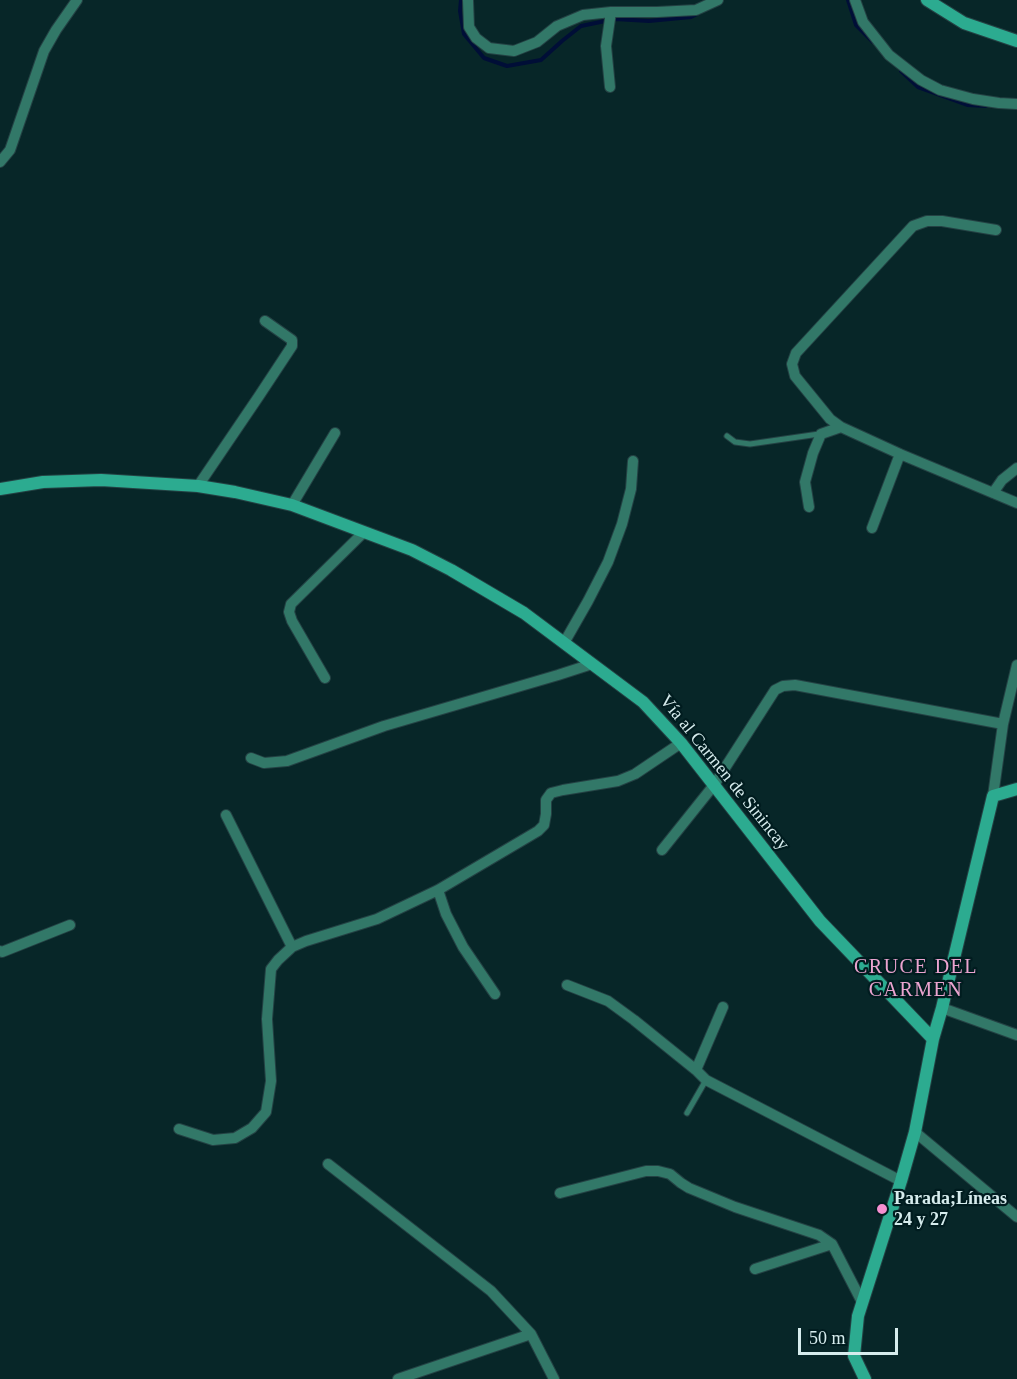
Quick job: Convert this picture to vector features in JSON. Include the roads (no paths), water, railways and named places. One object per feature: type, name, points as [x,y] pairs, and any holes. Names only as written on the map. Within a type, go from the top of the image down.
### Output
[{"type":"street","points":[[0,162],[10,150],[44,51],[77,0]]},
{"type":"street","points":[[468,0],[469,27],[476,38],[489,48],[514,51],[537,42],[557,26],[583,15],[696,10],[718,0]]},
{"type":"street","points":[[855,0],[863,22],[889,55],[921,80],[940,90],[973,99],[1017,104]]},
{"type":"street","points":[[927,0],[964,23],[1017,41]]},
{"type":"street","points":[[610,87],[606,46],[611,12]]},
{"type":"street","points":[[996,230],[942,221],[927,221],[914,226],[796,352],[792,364],[795,376],[830,419],[841,427],[1017,503]]},
{"type":"street","points":[[198,486],[260,396],[291,346],[292,340],[266,321]]},
{"type":"street","points":[[809,507],[805,482],[813,453],[821,434],[841,427]]},
{"type":"street","points":[[291,505],[335,433]]},
{"type":"street","points":[[872,528],[900,454]]},
{"type":"street","points":[[564,643],[608,562],[622,524],[631,489],[633,460]]},
{"type":"street","points":[[993,493],[1002,480],[1017,468]]},
{"type":"street","name":"Vía al Carmen de Sinincay","points":[[0,489],[43,482],[101,480],[198,486],[291,505],[412,550],[524,613],[643,702],[681,744],[820,921],[933,1039]]},
{"type":"street","points":[[325,678],[292,621],[289,612],[291,604],[364,532]]},
{"type":"street","points":[[250,758],[264,763],[287,761],[384,726],[592,664]]},
{"type":"street","points":[[866,1379],[854,1356],[858,1316],[915,1132],[933,1039],[993,796],[1003,724],[1017,665]]},
{"type":"street","points":[[662,850],[714,785],[775,690],[783,686],[795,685],[1003,724]]},
{"type":"street","points":[[179,1129],[213,1140],[235,1138],[252,1128],[266,1112],[271,1081],[267,1019],[271,969],[292,947],[377,919],[438,890],[538,831],[544,825],[546,800],[552,793],[618,781],[634,774],[681,744]]},
{"type":"street","points":[[993,796],[1017,789]]},
{"type":"street","points":[[226,815],[292,947]]},
{"type":"street","points":[[438,890],[446,914],[463,947],[495,994]]},
{"type":"street","points":[[0,951],[70,925]]},
{"type":"street","points":[[567,985],[608,1001],[706,1080],[901,1181]]},
{"type":"street","points":[[696,1070],[723,1007]]},
{"type":"street","points":[[942,1008],[1017,1035]]},
{"type":"street","points":[[915,1132],[1017,1217]]},
{"type":"street","points":[[328,1164],[491,1291],[531,1334],[554,1379]]},
{"type":"street","points":[[560,1193],[646,1171],[670,1174],[681,1183],[735,1208],[819,1235],[831,1244],[862,1302]]},
{"type":"street","points":[[754,1269],[831,1244]]},
{"type":"street","points":[[398,1379],[531,1334]]},
{"type":"lane","points":[[727,436],[735,442],[750,444],[821,434]]},
{"type":"lane","points":[[687,1113],[706,1080]]},
{"type":"waterway","points":[[461,0],[460,11],[464,34],[484,58],[507,66],[541,60],[581,26],[615,19],[649,21],[691,17],[699,13]]},
{"type":"waterway","points":[[848,0],[856,25],[873,42]]},
{"type":"waterway","points":[[901,71],[918,87],[968,105],[986,106]]},
{"type":"place","name":"Parada;Líneas 24 y 27","points":[[882,1209]]},
{"type":"district","name":"CRUCE DEL CARMEN","points":[[916,980]]}]
